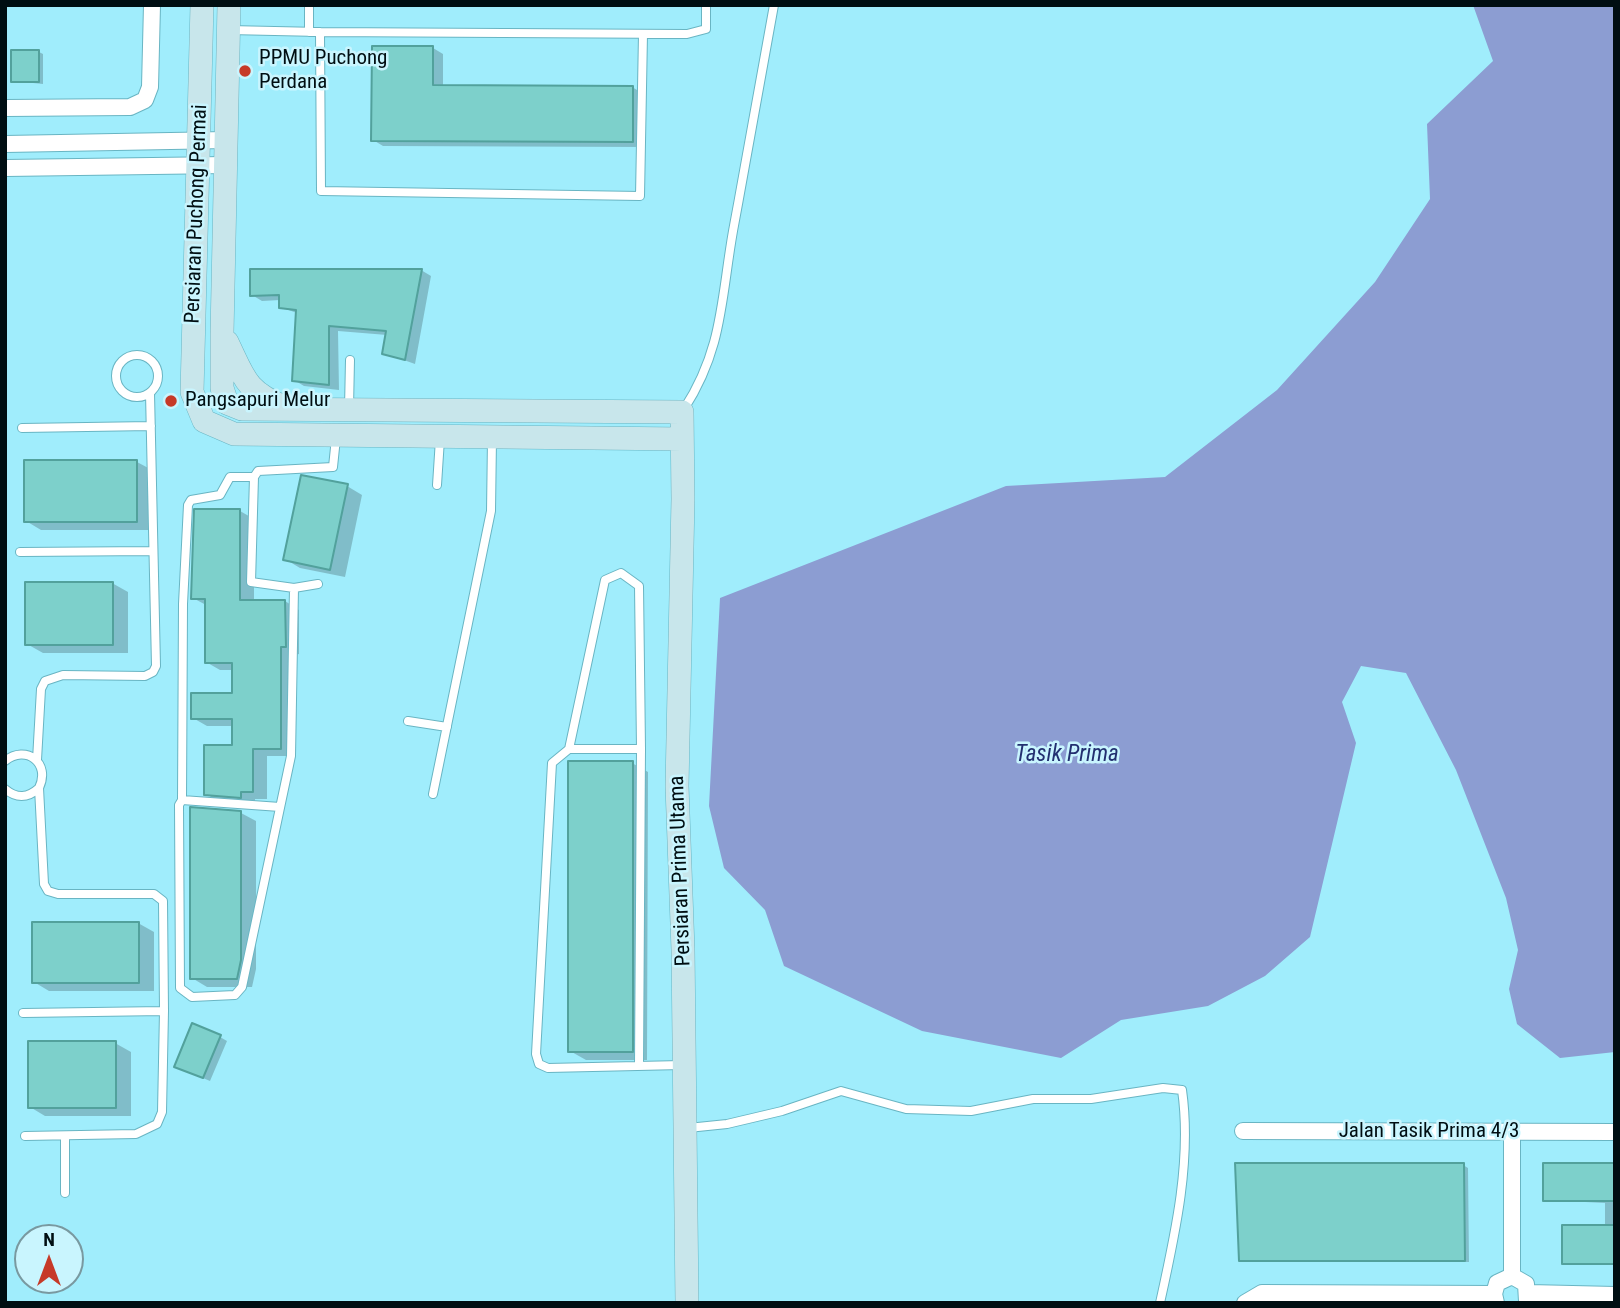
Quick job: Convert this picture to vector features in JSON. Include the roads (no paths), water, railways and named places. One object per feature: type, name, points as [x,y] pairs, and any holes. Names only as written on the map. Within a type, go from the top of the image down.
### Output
[{"type":"main road","name":"Persiaran Puchong Permai","points":[[202,5],[192,392],[204,421]]},
{"type":"main road","name":"Persiaran Puchong Permai","points":[[227,403],[222,388],[222,333],[229,5]]},
{"type":"main road","points":[[222,333],[241,377],[261,398],[288,409]]},
{"type":"main road","points":[[682,412],[242,409],[227,403],[204,421],[234,434],[682,439]]},
{"type":"main road","points":[[336,435],[343,408]]},
{"type":"main road","name":"Persiaran Prima Utama","points":[[682,412],[683,499],[677,786],[685,1066],[687,1303]]},
{"type":"street","points":[[5,107],[130,107],[145,100],[150,87],[152,5]]},
{"type":"street","points":[[5,144],[226,140]]},
{"type":"street","points":[[5,168],[226,165]]},
{"type":"street","name":"Jalan Tasik Prima 4/3","points":[[1243,1131],[1615,1132]]},
{"type":"street","points":[[1512,1132],[1512,1276]]},
{"type":"street","points":[[1245,1303],[1262,1293],[1495,1298],[1501,1279],[1512,1276],[1526,1284],[1527,1298],[1615,1295]]},
{"type":"lane","points":[[309,5],[309,32]]},
{"type":"lane","points":[[228,30],[687,34],[706,29],[706,5]]},
{"type":"lane","points":[[682,412],[715,348],[774,5]]},
{"type":"lane","points":[[320,32],[321,191],[640,196],[643,34]]},
{"type":"lane","points":[[25,1136],[136,1134],[158,1124],[162,1112],[163,901],[153,894],[58,894],[48,891],[44,884],[39,788],[43,773],[37,760],[41,689],[45,681],[63,675],[145,676],[153,672],[156,666],[150,393],[159,376],[154,363],[143,356],[124,360],[116,379],[123,392],[136,397],[150,393]]},
{"type":"lane","points":[[343,408],[350,360]]},
{"type":"lane","points":[[22,428],[151,426]]},
{"type":"lane","points":[[318,584],[294,589],[251,582],[254,477],[258,471],[273,469],[333,467],[336,435]]},
{"type":"lane","points":[[437,485],[440,436]]},
{"type":"lane","points":[[433,793],[491,511],[492,436]]},
{"type":"lane","points":[[254,477],[230,477],[220,495],[202,496],[191,500],[188,505],[183,604],[182,800],[178,804],[180,988],[192,997],[234,995],[242,987],[291,756],[294,589]]},
{"type":"lane","points":[[20,552],[153,551]]},
{"type":"lane","points":[[639,1065],[639,586],[621,573],[605,580],[569,749],[552,763],[536,1054],[539,1064],[548,1068],[685,1066]]},
{"type":"lane","points":[[408,721],[447,727]]},
{"type":"lane","points":[[569,749],[641,749]]},
{"type":"lane","points":[[5,761],[18,753],[37,760]]},
{"type":"lane","points":[[5,790],[27,796],[39,788]]},
{"type":"lane","points":[[182,800],[280,807]]},
{"type":"lane","points":[[23,1013],[164,1011]]},
{"type":"lane","points":[[685,1128],[727,1124],[782,1111],[841,1091],[906,1109],[971,1111],[1033,1099],[1091,1099],[1163,1087],[1182,1090],[1186,1120],[1176,1230],[1160,1303]]},
{"type":"lane","points":[[65,1136],[65,1193]]},
{"type":"water","name":"Tasik Prima","points":[[1473,5],[1615,5],[1615,1052],[1560,1058],[1517,1024],[1509,989],[1518,950],[1506,898],[1456,770],[1406,673],[1361,666],[1342,702],[1356,743],[1310,937],[1265,976],[1208,1006],[1121,1020],[1061,1058],[922,1031],[784,966],[765,910],[724,868],[709,806],[720,598],[1006,486],[1165,477],[1277,390],[1375,282],[1430,199],[1427,124],[1493,61]]},
{"type":"place","name":"PPMU Puchong Perdana","points":[[245,71]]},
{"type":"place","name":"Pangsapuri Melur","points":[[171,401]]}]
